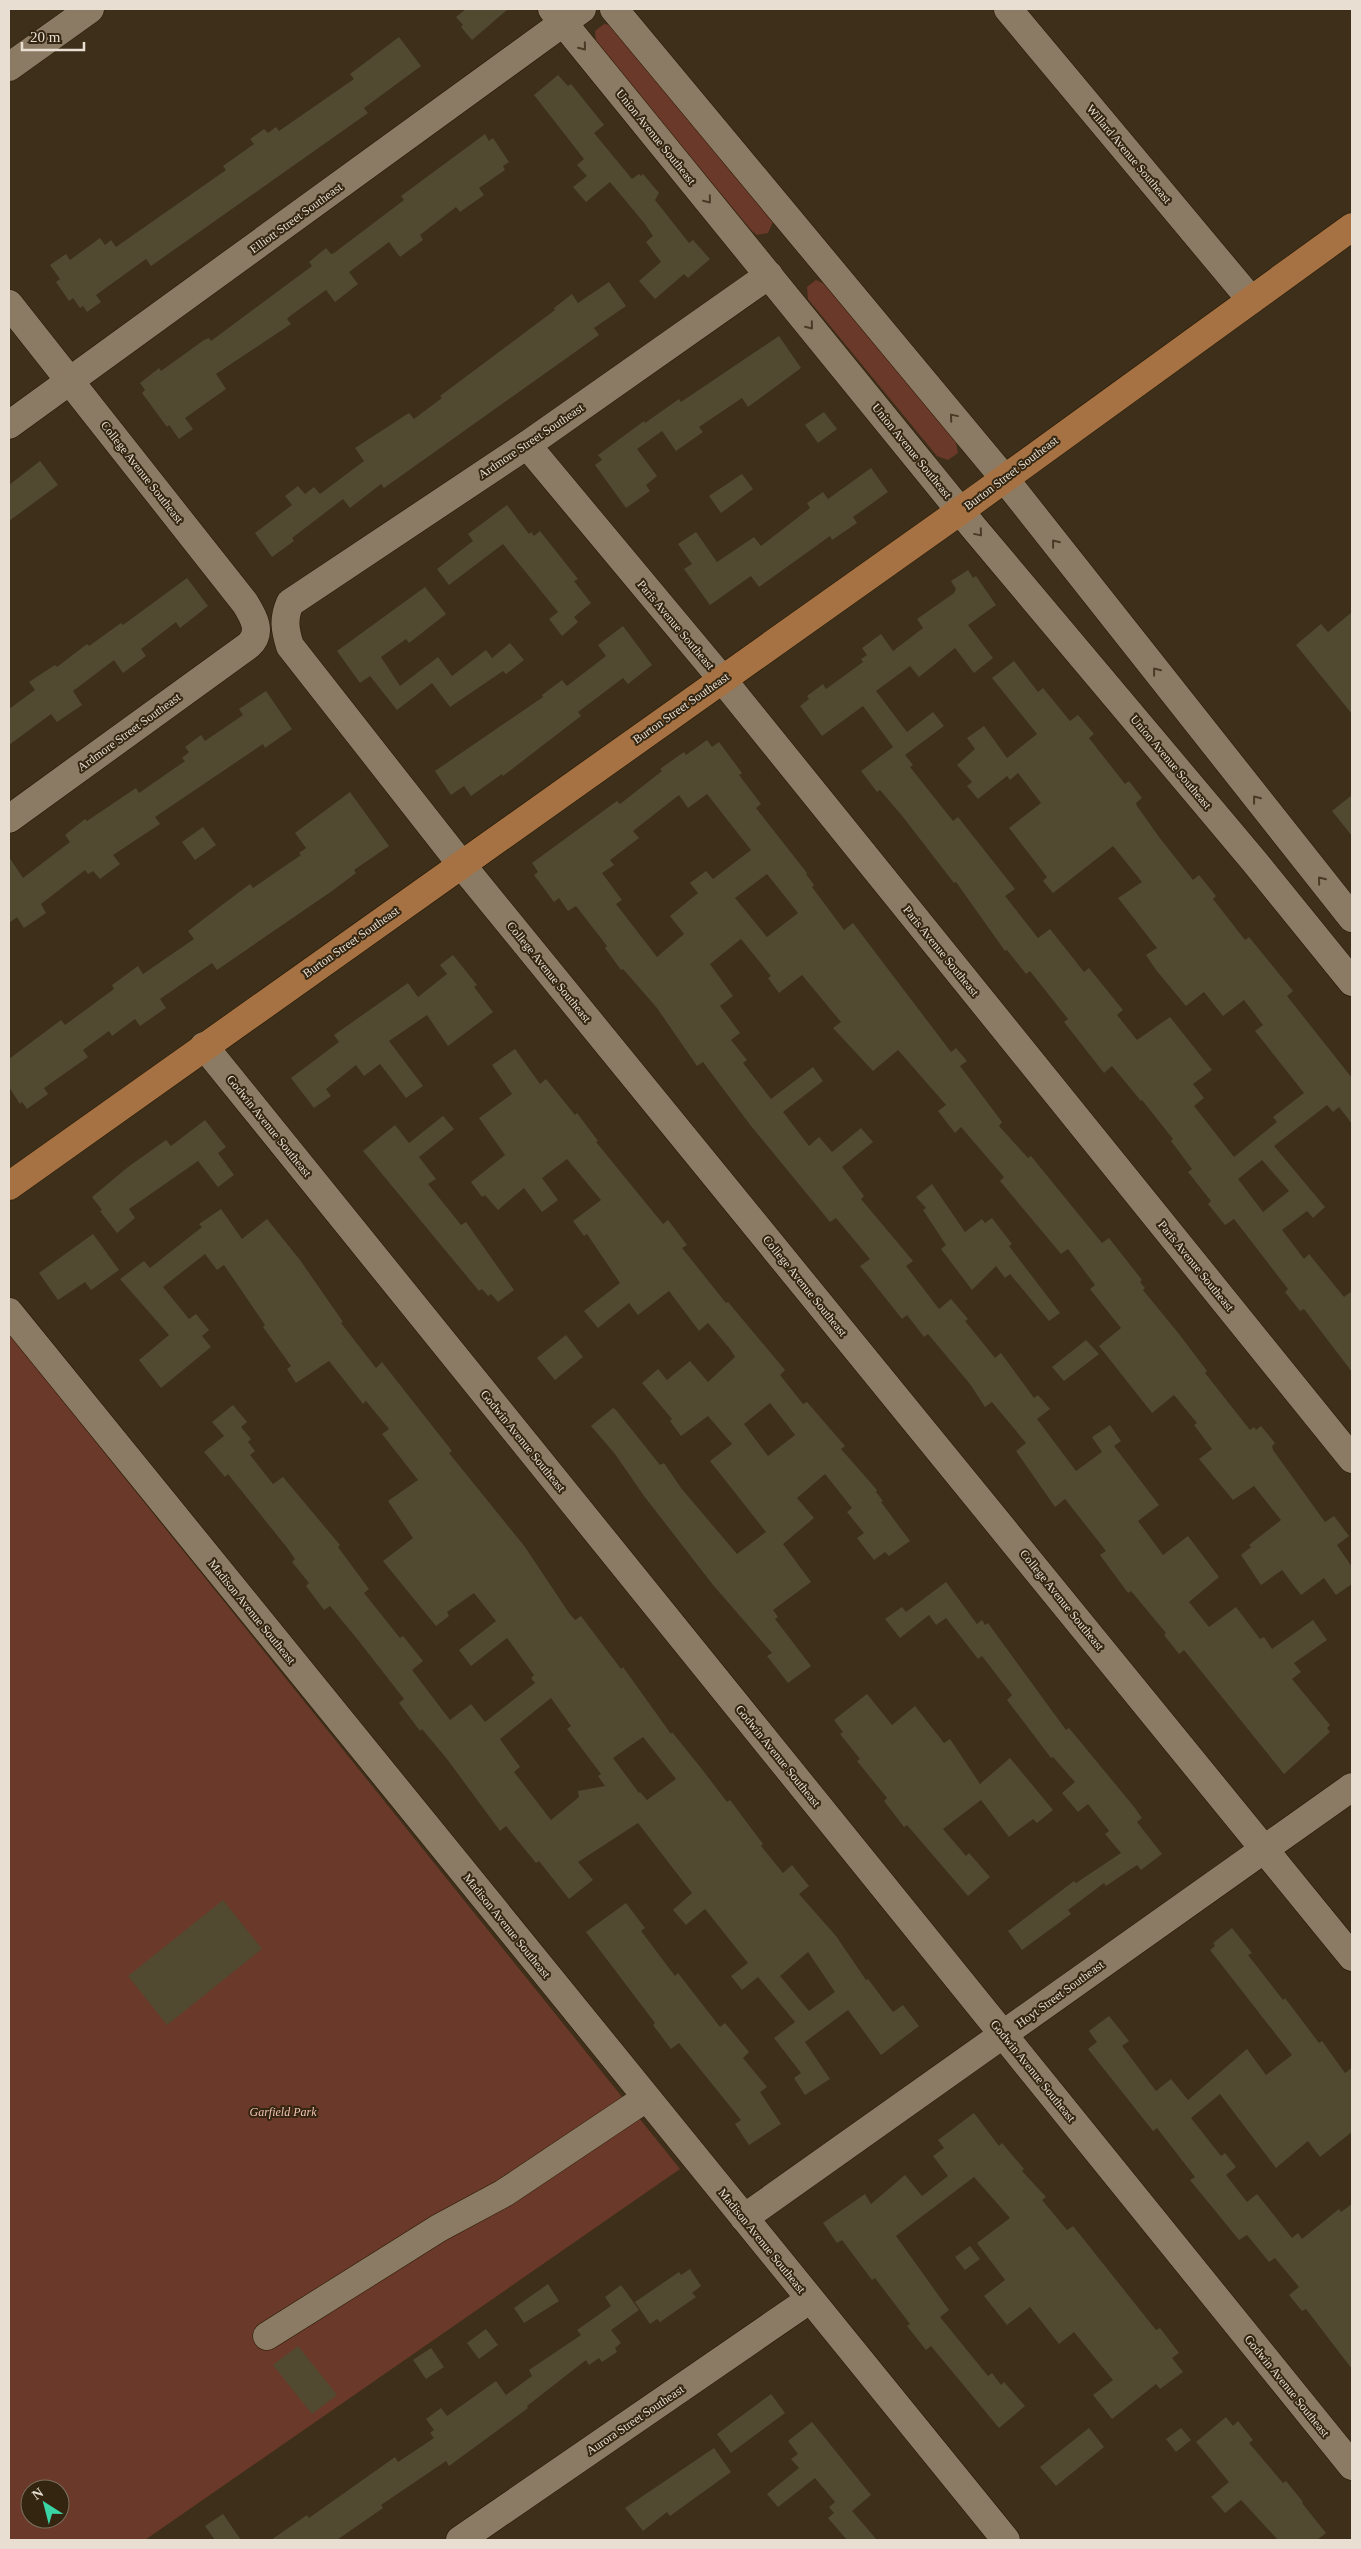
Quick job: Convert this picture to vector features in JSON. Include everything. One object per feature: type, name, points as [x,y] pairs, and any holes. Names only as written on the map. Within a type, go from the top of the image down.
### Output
[{"type":"main road","name":"Burton Street Southeast","points":[[9,1186],[960,511],[1352,227]]},
{"type":"street","points":[[9,67],[90,9]]},
{"type":"street","points":[[614,9],[1004,478],[1286,837],[1352,918]]},
{"type":"street","name":"Willard Avenue Southeast","points":[[1008,9],[1251,300]]},
{"type":"street","name":"Union Avenue Southeast","points":[[566,13],[769,276],[960,511],[1254,861],[1352,982]]},
{"type":"street","name":"Elliott Street Southeast","points":[[9,425],[566,13]]},
{"type":"street","name":"Ardmore Street Southeast","points":[[290,604],[527,445],[769,276]]},
{"type":"street","name":"College Avenue Southeast","points":[[9,304],[249,611],[256,632],[254,642],[249,646]]},
{"type":"street","name":"Paris Avenue Southeast","points":[[527,445],[722,679],[1352,1459]]},
{"type":"street","name":"College Avenue Southeast","points":[[290,604],[285,615],[286,632],[290,646],[461,864],[1352,1957]]},
{"type":"street","name":"Ardmore Street Southeast","points":[[9,818],[249,646]]},
{"type":"street","points":[[1254,861],[1286,837]]},
{"type":"street","name":"Godwin Avenue Southeast","points":[[204,1046],[1352,2466]]},
{"type":"street","name":"Madison Avenue Southeast","points":[[9,1312],[809,2300],[1006,2540]]},
{"type":"street","name":"Hoyt Street Southeast","points":[[744,2218],[1352,1787]]},
{"type":"street","points":[[267,2336],[439,2228],[504,2192],[646,2098]]},
{"type":"street","name":"Aurora Street Southeast","points":[[460,2540],[809,2300]]},
{"type":"green space","points":[[604,24],[610,25],[770,217],[773,222],[768,233],[757,235],[752,231],[596,43],[595,31]]},
{"type":"green space","points":[[816,280],[827,285],[956,442],[958,453],[948,460],[937,456],[808,299],[807,287]]},
{"type":"green space","name":"Garfield Park","points":[[9,1334],[680,2169],[145,2540],[9,2540]]},
{"type":"building","points":[[466,9],[508,9],[472,40],[461,27],[463,25],[456,17]]},
{"type":"building","points":[[399,37],[421,66],[364,108],[368,113],[151,266],[146,259],[96,295],[101,302],[87,312],[83,306],[80,308],[73,298],[69,301],[56,282],[60,279],[50,265],[66,254],[70,260],[100,238],[105,245],[111,240],[116,247],[226,170],[223,166],[254,144],[250,139],[264,129],[268,133],[276,127],[279,131],[354,79],[350,74]]},
{"type":"building","points":[[558,75],[568,86],[571,84],[604,125],[594,133],[632,179],[639,174],[641,176],[643,174],[659,193],[655,200],[689,243],[693,240],[710,259],[688,278],[684,274],[655,299],[639,281],[661,262],[646,242],[653,236],[645,224],[610,182],[586,202],[573,187],[587,176],[577,165],[584,159],[534,95]]},
{"type":"building","points":[[485,134],[489,141],[493,138],[509,162],[503,166],[505,170],[479,188],[484,195],[460,212],[456,207],[420,235],[423,240],[400,257],[389,242],[349,272],[358,284],[335,302],[326,290],[290,316],[287,319],[291,324],[216,374],[226,389],[185,418],[193,429],[179,439],[169,425],[167,427],[142,393],[145,390],[140,383],[159,368],[161,371],[204,340],[209,338],[211,341],[312,266],[309,262],[326,248],[331,254],[334,253],[404,200],[401,196]]},
{"type":"building","points":[[609,282],[626,306],[594,328],[599,335],[384,488],[381,484],[350,508],[343,499],[292,538],[294,541],[272,557],[255,533],[292,505],[285,496],[298,486],[305,494],[314,487],[320,494],[364,461],[355,448],[409,413],[414,419],[442,398],[440,396],[555,310],[554,308],[572,294],[578,303]]},
{"type":"building","points":[[779,336],[801,368],[748,407],[742,398],[699,427],[703,432],[676,451],[662,431],[637,449],[657,476],[646,485],[650,491],[626,508],[595,465],[602,460],[598,455],[644,421],[645,423],[679,399],[681,402]]},
{"type":"building","points":[[824,412],[837,429],[818,443],[805,425]]},
{"type":"building","points":[[40,461],[58,485],[9,521],[9,485]]},
{"type":"building","points":[[871,468],[888,492],[853,517],[857,523],[832,540],[830,536],[759,587],[751,576],[710,605],[684,569],[692,564],[678,544],[696,532],[717,562],[754,537],[761,546],[810,508],[807,503],[823,492],[828,499]]},
{"type":"building","points":[[742,474],[753,489],[721,513],[709,496]]},
{"type":"building","points":[[507,505],[529,534],[531,532],[534,536],[540,531],[578,579],[574,581],[591,603],[574,617],[578,622],[562,636],[549,619],[558,612],[503,544],[449,585],[437,569],[473,541],[468,534]]},
{"type":"building","points":[[968,570],[973,578],[976,576],[996,605],[968,625],[993,658],[974,673],[955,648],[919,677],[910,666],[876,691],[907,732],[933,712],[944,726],[905,755],[913,765],[910,767],[953,821],[958,817],[1015,889],[1005,896],[1038,938],[1050,929],[1084,972],[1089,968],[1123,1010],[1117,1015],[1137,1040],[1170,1017],[1212,1070],[1193,1084],[1204,1098],[1194,1106],[1234,1157],[1277,1122],[1273,1117],[1304,1093],[1255,1031],[1263,1025],[1244,1000],[1223,1016],[1204,992],[1186,1006],[1156,970],[1146,955],[1157,948],[1118,898],[1142,882],[1113,846],[1053,893],[1043,881],[1047,877],[1009,828],[1041,803],[1018,773],[1010,780],[1007,776],[978,799],[967,786],[972,782],[957,765],[975,749],[967,738],[984,726],[1007,758],[1037,734],[992,678],[1014,661],[1038,692],[1043,688],[1070,721],[1078,715],[1094,734],[1089,738],[1125,784],[1129,781],[1142,798],[1136,803],[1137,806],[1159,837],[1193,880],[1199,875],[1216,896],[1213,899],[1245,940],[1249,937],[1293,991],[1287,996],[1352,1078],[1352,1124],[1339,1107],[1333,1112],[1327,1105],[1274,1146],[1325,1207],[1313,1218],[1307,1211],[1282,1230],[1304,1259],[1309,1254],[1344,1297],[1352,1291],[1352,1372],[1304,1309],[1300,1311],[1285,1292],[1288,1289],[1234,1219],[1225,1225],[1208,1204],[1211,1201],[1188,1172],[1192,1169],[1171,1141],[1173,1139],[1142,1100],[1112,1066],[1104,1073],[1064,1022],[1068,1019],[1030,971],[1026,974],[1007,950],[1005,951],[956,882],[954,883],[903,817],[880,790],[877,792],[861,771],[893,747],[863,706],[822,736],[800,706],[809,699],[807,696],[823,684],[826,689],[863,662],[861,659],[867,655],[862,648],[881,634],[893,651],[923,628],[917,619],[954,593],[956,589],[951,581]],"holes":[[[1262,1160],[1289,1191],[1263,1212],[1238,1179]]]},
{"type":"building","points":[[187,578],[208,606],[180,628],[176,622],[141,649],[146,656],[123,673],[114,660],[73,691],[82,705],[57,722],[51,714],[9,745],[9,709],[35,690],[29,682],[55,665],[57,667],[87,644],[89,646],[121,623],[123,625]]},
{"type":"building","points":[[425,587],[446,614],[409,643],[406,639],[381,657],[400,686],[438,657],[452,676],[486,650],[492,658],[510,643],[524,660],[506,674],[503,671],[450,707],[432,683],[397,710],[370,676],[360,683],[337,651]]},
{"type":"building","points":[[1352,612],[1352,714],[1296,645],[1321,624],[1328,632]]},
{"type":"building","points":[[623,626],[652,665],[628,684],[623,678],[578,712],[581,716],[503,776],[502,774],[471,796],[464,786],[451,795],[435,771],[543,697],[542,695],[562,680],[567,686],[606,656],[598,645]]},
{"type":"building","points":[[266,691],[292,729],[265,748],[263,744],[155,817],[160,824],[113,855],[120,864],[100,879],[93,871],[88,874],[85,870],[41,904],[46,913],[24,928],[17,917],[9,923],[9,857],[23,878],[70,842],[65,835],[85,819],[87,821],[136,788],[139,793],[185,761],[182,758],[189,752],[185,747],[201,735],[205,741],[243,715],[239,709]]},
{"type":"building","points":[[707,740],[712,747],[719,742],[742,773],[739,775],[761,804],[756,808],[807,873],[814,885],[812,887],[844,930],[853,923],[951,1052],[956,1048],[967,1061],[960,1066],[1002,1122],[999,1126],[1028,1158],[1031,1156],[1102,1243],[1109,1238],[1142,1280],[1140,1282],[1145,1288],[1143,1290],[1179,1334],[1207,1371],[1205,1373],[1250,1430],[1254,1427],[1256,1430],[1261,1426],[1275,1443],[1272,1446],[1273,1450],[1325,1522],[1334,1516],[1349,1536],[1337,1545],[1352,1567],[1352,1584],[1336,1595],[1324,1578],[1301,1595],[1282,1570],[1261,1585],[1241,1555],[1251,1547],[1249,1545],[1281,1520],[1254,1486],[1233,1500],[1199,1459],[1212,1449],[1194,1425],[1197,1423],[1174,1395],[1152,1413],[1099,1346],[1121,1328],[1090,1289],[1095,1285],[1068,1249],[1061,1254],[1000,1181],[1004,1177],[961,1127],[955,1133],[938,1111],[946,1105],[898,1050],[873,1071],[833,1028],[841,1022],[802,975],[779,993],[768,978],[771,976],[741,939],[710,964],[733,996],[720,1006],[740,1033],[731,1040],[747,1060],[743,1063],[771,1099],[813,1067],[823,1081],[783,1112],[809,1146],[819,1137],[832,1152],[861,1128],[873,1142],[842,1167],[864,1196],[861,1199],[913,1261],[906,1266],[939,1309],[951,1299],[968,1319],[965,1321],[995,1358],[1001,1353],[1034,1398],[1038,1395],[1050,1409],[1037,1419],[1076,1471],[1102,1452],[1092,1437],[1110,1425],[1121,1441],[1114,1446],[1159,1505],[1138,1521],[1163,1555],[1188,1536],[1219,1577],[1189,1602],[1209,1627],[1236,1607],[1260,1639],[1264,1637],[1272,1649],[1313,1620],[1327,1640],[1294,1663],[1301,1672],[1292,1679],[1330,1725],[1327,1728],[1330,1732],[1284,1774],[1184,1650],[1179,1654],[1164,1635],[1166,1633],[1131,1591],[1128,1593],[1100,1555],[1106,1551],[1065,1499],[1055,1507],[1016,1451],[1026,1443],[992,1402],[985,1407],[970,1384],[928,1334],[924,1337],[907,1315],[902,1319],[860,1266],[870,1259],[836,1218],[830,1222],[751,1126],[703,1062],[697,1066],[657,1008],[623,969],[621,970],[605,948],[607,946],[576,906],[568,911],[559,898],[554,902],[534,875],[538,872],[532,863],[617,801],[620,804],[662,771],[660,769],[684,752],[686,755]],"holes":[[[707,794],[751,850],[713,879],[706,871],[690,883],[698,893],[670,916],[684,934],[657,957],[616,904],[622,900],[602,873],[614,865],[610,860],[639,838],[633,831],[679,795],[688,808]],[[767,874],[798,913],[767,937],[735,898]]]},
{"type":"building","points":[[350,792],[389,846],[354,870],[356,873],[332,891],[217,970],[212,963],[160,999],[166,1008],[140,1026],[135,1019],[112,1036],[109,1031],[83,1050],[88,1057],[44,1088],[48,1094],[27,1109],[22,1102],[20,1104],[9,1087],[9,1059],[61,1020],[65,1025],[114,989],[112,985],[138,966],[143,974],[194,939],[188,931],[250,884],[253,888],[301,855],[299,853],[306,848],[295,833]]},
{"type":"building","points":[[1352,795],[1352,836],[1332,811]]},
{"type":"building","points":[[203,827],[216,845],[195,860],[182,842]]},
{"type":"building","points":[[453,955],[477,985],[474,987],[493,1012],[448,1046],[427,1015],[389,1041],[423,1086],[406,1098],[380,1064],[364,1076],[356,1065],[326,1089],[331,1096],[314,1108],[291,1078],[339,1042],[334,1035],[408,983],[418,997],[447,974],[440,965]]},
{"type":"building","points":[[515,1049],[540,1084],[546,1079],[575,1115],[577,1113],[598,1141],[596,1142],[663,1224],[668,1220],[687,1245],[682,1248],[726,1303],[728,1302],[785,1370],[780,1375],[803,1404],[807,1402],[845,1446],[841,1449],[877,1490],[876,1492],[883,1501],[881,1502],[910,1541],[889,1556],[885,1552],[874,1560],[857,1538],[864,1533],[847,1512],[852,1508],[825,1474],[797,1498],[814,1518],[783,1544],[811,1582],[773,1610],[778,1617],[775,1619],[811,1666],[788,1683],[767,1656],[772,1653],[713,1585],[644,1496],[615,1454],[591,1426],[613,1408],[616,1410],[660,1465],[664,1463],[681,1488],[737,1554],[766,1532],[710,1461],[732,1444],[708,1416],[681,1436],[670,1421],[672,1419],[642,1383],[658,1369],[667,1380],[690,1361],[708,1382],[735,1357],[708,1323],[699,1331],[669,1291],[638,1315],[629,1303],[598,1328],[584,1311],[620,1283],[587,1234],[584,1236],[573,1221],[601,1200],[567,1159],[542,1178],[558,1200],[542,1212],[524,1188],[498,1210],[485,1195],[482,1197],[471,1182],[505,1155],[479,1118],[512,1094],[492,1065]],"holes":[[[770,1403],[795,1435],[768,1456],[744,1424]]]},
{"type":"building","points":[[443,1116],[454,1129],[419,1157],[436,1179],[428,1184],[461,1225],[466,1222],[514,1290],[498,1302],[491,1294],[488,1296],[482,1289],[479,1291],[363,1151],[395,1125],[409,1143]]},
{"type":"building","points":[[205,1120],[226,1147],[218,1153],[234,1175],[218,1187],[198,1161],[129,1209],[135,1218],[117,1233],[92,1197],[128,1167],[166,1140],[171,1146]]},
{"type":"building","points":[[932,1184],[965,1232],[982,1219],[985,1223],[992,1218],[1012,1244],[1009,1246],[1060,1313],[1049,1321],[1010,1274],[1005,1278],[996,1266],[972,1290],[941,1249],[946,1245],[923,1210],[926,1208],[916,1197]]},
{"type":"building","points":[[221,1209],[242,1239],[267,1219],[300,1260],[343,1322],[341,1323],[376,1368],[382,1362],[452,1451],[449,1453],[525,1547],[569,1613],[575,1620],[581,1616],[621,1669],[623,1667],[671,1734],[672,1732],[727,1802],[730,1800],[763,1844],[761,1846],[783,1873],[792,1865],[809,1886],[799,1894],[836,1936],[866,1980],[868,1979],[893,2012],[903,2005],[919,2026],[881,2055],[848,2010],[805,2042],[830,2079],[805,2095],[794,2078],[801,2073],[774,2038],[795,2022],[758,1977],[742,1990],[731,1976],[748,1963],[705,1909],[686,1925],[673,1910],[692,1893],[638,1823],[578,1862],[593,1880],[569,1899],[539,1861],[536,1863],[506,1826],[500,1831],[447,1759],[422,1729],[420,1731],[399,1703],[404,1699],[358,1640],[330,1606],[324,1610],[306,1586],[309,1583],[292,1562],[295,1559],[288,1549],[228,1474],[225,1477],[204,1452],[224,1436],[212,1422],[233,1405],[247,1422],[241,1427],[251,1439],[248,1442],[255,1451],[250,1455],[273,1484],[283,1477],[340,1545],[338,1547],[369,1589],[364,1593],[400,1638],[403,1636],[423,1661],[412,1670],[450,1720],[471,1704],[485,1722],[535,1683],[531,1678],[534,1675],[507,1638],[471,1666],[459,1650],[496,1621],[474,1593],[447,1612],[449,1616],[436,1626],[383,1561],[413,1538],[388,1501],[418,1480],[382,1434],[389,1429],[366,1401],[363,1404],[329,1361],[296,1383],[287,1369],[291,1366],[263,1327],[265,1325],[224,1265],[217,1270],[205,1254],[163,1287],[189,1319],[196,1314],[209,1330],[202,1336],[211,1347],[161,1388],[139,1360],[169,1335],[120,1279],[144,1261],[150,1268],[202,1227],[199,1224]],"holes":[[[551,1698],[571,1726],[567,1729],[601,1774],[598,1776],[605,1786],[578,1791],[579,1797],[551,1820],[514,1772],[520,1767],[500,1739]],[[643,1737],[676,1779],[647,1800],[639,1793],[613,1758]],[[808,1952],[835,1992],[809,2011],[780,1976]]]},
{"type":"building","points":[[93,1234],[119,1270],[91,1290],[85,1282],[58,1300],[39,1273]]},
{"type":"building","points":[[566,1335],[583,1357],[555,1380],[537,1358]]},
{"type":"building","points":[[1086,1340],[1099,1354],[1064,1381],[1052,1367]]},
{"type":"building","points":[[946,1582],[977,1624],[982,1620],[985,1625],[988,1623],[1066,1730],[1069,1728],[1135,1808],[1142,1818],[1137,1822],[1162,1854],[1141,1870],[1137,1865],[1106,1886],[1104,1883],[1068,1910],[1071,1914],[1022,1950],[1008,1931],[1074,1881],[1076,1883],[1121,1853],[1105,1834],[1109,1831],[1088,1804],[1078,1812],[1062,1793],[1075,1782],[1053,1757],[1051,1758],[1007,1700],[1012,1695],[982,1656],[978,1659],[946,1618],[936,1625],[929,1615],[900,1638],[885,1619],[902,1607],[906,1612]]},
{"type":"building","points":[[867,1694],[892,1725],[915,1706],[944,1743],[950,1739],[980,1784],[1010,1758],[1053,1810],[1037,1823],[1033,1819],[1009,1837],[981,1800],[943,1829],[966,1856],[969,1853],[990,1877],[968,1896],[907,1825],[904,1827],[884,1801],[887,1798],[857,1761],[860,1759],[840,1734],[843,1732],[834,1720]]},
{"type":"building","points":[[223,1900],[262,1949],[167,2025],[128,1976]]},
{"type":"building","points":[[626,1903],[645,1928],[641,1931],[675,1976],[678,1973],[720,2027],[725,2023],[749,2052],[743,2058],[767,2087],[760,2092],[781,2124],[749,2145],[735,2124],[741,2120],[679,2043],[671,2049],[653,2025],[655,2023],[586,1932]]},
{"type":"building","points":[[1232,1928],[1252,1953],[1248,1955],[1283,2000],[1285,1998],[1319,2043],[1322,2041],[1345,2073],[1352,2068],[1352,2132],[1320,2157],[1308,2141],[1276,2168],[1220,2094],[1191,2118],[1221,2156],[1225,2153],[1236,2167],[1226,2175],[1247,2202],[1257,2194],[1292,2238],[1298,2233],[1302,2239],[1339,2209],[1341,2212],[1352,2204],[1352,2369],[1306,2309],[1302,2311],[1289,2295],[1299,2287],[1275,2258],[1269,2262],[1247,2235],[1239,2240],[1190,2180],[1195,2177],[1157,2128],[1153,2131],[1088,2049],[1097,2042],[1089,2031],[1109,2016],[1129,2041],[1122,2046],[1156,2091],[1171,2079],[1188,2100],[1247,2049],[1266,2075],[1292,2055],[1210,1950],[1215,1946],[1213,1943]]},
{"type":"building","points":[[974,2113],[999,2146],[1002,2143],[1024,2169],[1022,2171],[1046,2197],[1042,2200],[1067,2230],[1073,2226],[1156,2330],[1160,2328],[1179,2353],[1172,2358],[1183,2372],[1160,2389],[1156,2384],[1112,2419],[1093,2395],[1113,2380],[1074,2332],[1059,2344],[1030,2307],[1007,2325],[984,2296],[1005,2280],[977,2243],[1010,2218],[974,2177],[896,2236],[949,2310],[940,2317],[988,2376],[992,2373],[1001,2385],[1004,2382],[1025,2406],[999,2428],[931,2346],[926,2350],[907,2326],[910,2324],[875,2278],[872,2280],[842,2240],[837,2243],[823,2223],[865,2194],[871,2204],[905,2175],[922,2196],[948,2176],[933,2156],[944,2148],[938,2140]]},
{"type":"building","points":[[970,2246],[980,2259],[965,2270],[955,2257]]},
{"type":"building","points":[[690,2269],[701,2286],[692,2293],[696,2297],[660,2322],[657,2319],[650,2324],[635,2302],[679,2272],[681,2275]]},
{"type":"building","points":[[548,2284],[559,2301],[524,2323],[514,2308]]},
{"type":"building","points":[[621,2285],[639,2310],[611,2330],[621,2343],[615,2348],[617,2352],[602,2362],[599,2358],[589,2365],[586,2360],[527,2406],[528,2408],[449,2466],[446,2461],[381,2505],[383,2508],[337,2540],[271,2540],[307,2515],[309,2518],[395,2457],[398,2462],[434,2438],[430,2433],[434,2430],[426,2419],[441,2408],[447,2416],[496,2381],[506,2395],[532,2376],[529,2370],[581,2335],[577,2330],[611,2306],[605,2297]]},
{"type":"building","points":[[486,2329],[498,2345],[479,2359],[467,2343]]},
{"type":"building","points":[[298,2346],[337,2395],[312,2414],[273,2365]]},
{"type":"building","points":[[431,2348],[444,2367],[426,2379],[413,2360]]},
{"type":"building","points":[[771,2394],[785,2413],[731,2453],[717,2434]]},
{"type":"building","points":[[1226,2417],[1233,2426],[1238,2421],[1253,2440],[1249,2443],[1283,2483],[1286,2481],[1326,2533],[1317,2540],[1278,2540],[1241,2500],[1225,2513],[1211,2497],[1229,2482],[1196,2442]]},
{"type":"building","points":[[812,2422],[871,2495],[852,2511],[877,2540],[847,2540],[828,2518],[834,2513],[829,2507],[835,2502],[815,2478],[778,2507],[767,2494],[799,2468],[791,2459],[798,2454],[788,2441]]},
{"type":"building","points":[[1089,2428],[1104,2447],[1056,2486],[1040,2467]]},
{"type":"building","points":[[1181,2428],[1191,2440],[1176,2452],[1166,2439]]},
{"type":"building","points":[[714,2448],[731,2472],[670,2516],[667,2512],[643,2531],[625,2508]]},
{"type":"building","points":[[223,2514],[241,2540],[215,2540],[205,2526]]}]
